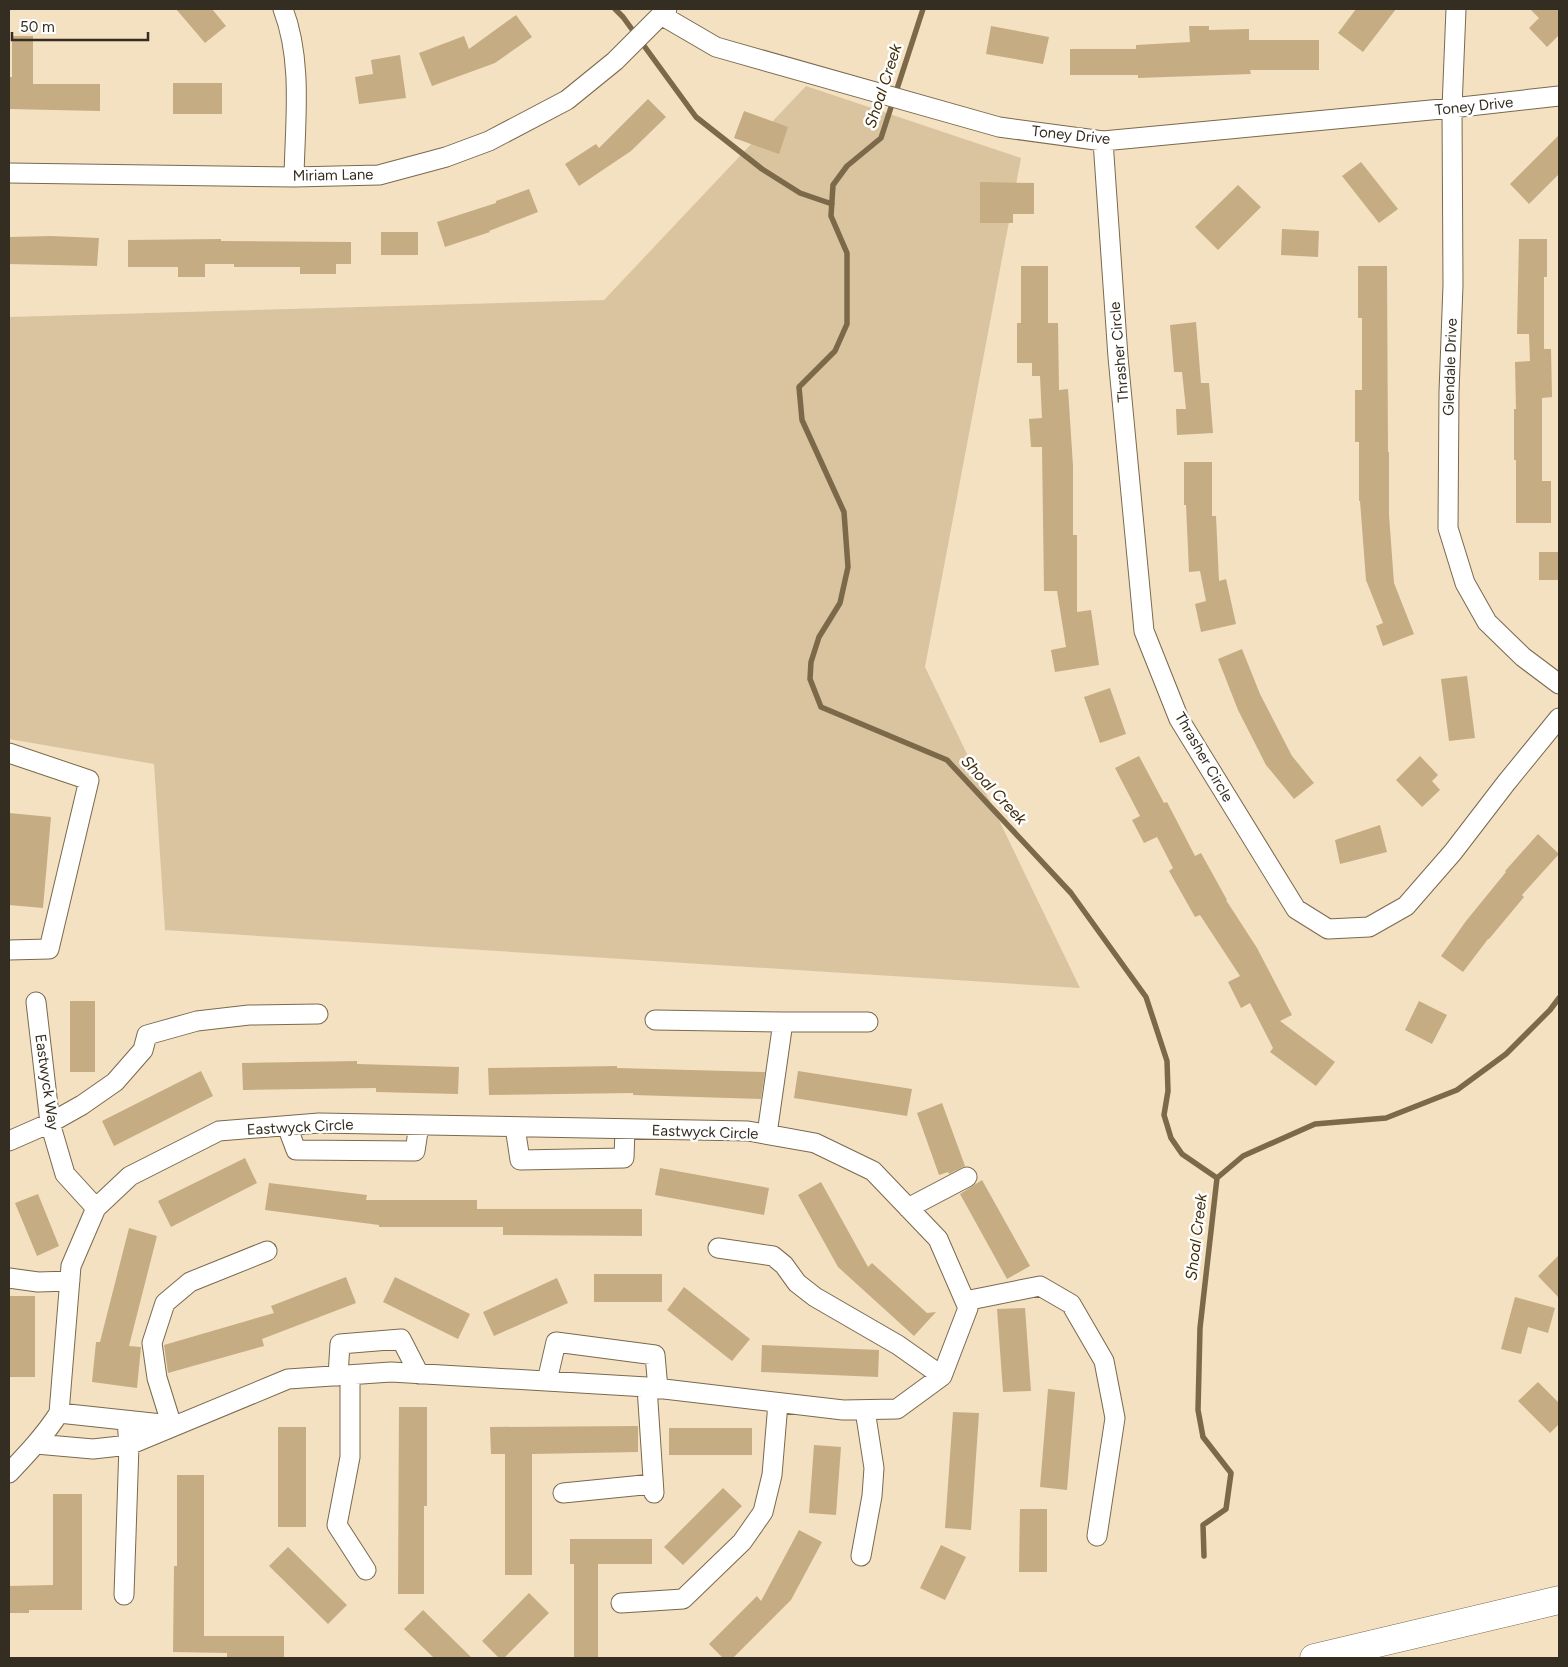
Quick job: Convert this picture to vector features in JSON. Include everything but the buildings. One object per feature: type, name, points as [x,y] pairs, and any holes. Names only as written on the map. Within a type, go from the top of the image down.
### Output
[{"type":"highway","points":[[1314,1658],[1559,1600]]},
{"type":"street","points":[[283,9],[293,52],[296,97],[294,177]]},
{"type":"street","name":"Glendale Drive","points":[[1456,9],[1452,108],[1453,285],[1448,392],[1448,528],[1465,583],[1487,622],[1523,658],[1559,684]]},
{"type":"street","name":"Miriam Lane","points":[[9,172],[294,177],[379,175],[446,157],[488,141],[567,100],[614,61],[664,12]]},
{"type":"street","name":"Toney Drive","points":[[664,12],[716,47],[999,126],[1103,141],[1559,96]]},
{"type":"street","name":"Thrasher Circle","points":[[1103,141],[1118,357],[1144,631],[1179,719],[1296,909],[1328,929],[1369,926],[1406,906],[1453,852],[1559,718]]},
{"type":"street","points":[[9,753],[89,780],[49,949],[9,950]]},
{"type":"street","name":"Eastwyck Way","points":[[36,1002],[50,1123],[65,1174],[96,1208]]},
{"type":"street","points":[[9,1142],[50,1123],[82,1105],[114,1082],[143,1050],[148,1035],[197,1021],[249,1015],[318,1014]]},
{"type":"street","points":[[654,1020],[868,1022]]},
{"type":"street","points":[[767,1134],[782,1022]]},
{"type":"street","name":"Eastwyck Circle","points":[[59,1413],[71,1266],[96,1208],[130,1176],[219,1132],[320,1123],[748,1131],[815,1143],[873,1171],[938,1239],[965,1301]]},
{"type":"street","points":[[286,1126],[296,1150],[414,1151],[419,1125]]},
{"type":"street","points":[[515,1127],[520,1160],[624,1158],[625,1129]]},
{"type":"street","points":[[908,1208],[967,1177]]},
{"type":"street","points":[[718,1248],[773,1256],[784,1265],[797,1283],[815,1297],[898,1345],[942,1376]]},
{"type":"street","points":[[172,1426],[156,1378],[152,1343],[165,1303],[190,1282],[267,1251]]},
{"type":"street","points":[[9,1278],[38,1282],[70,1281]]},
{"type":"street","points":[[36,1444],[93,1449],[129,1445],[288,1379],[391,1372],[652,1388],[843,1410],[897,1409],[942,1376],[968,1308],[965,1301],[1040,1286],[1071,1304],[1104,1361],[1114,1418],[1097,1536]]},
{"type":"street","points":[[366,1570],[337,1525],[350,1456],[340,1344],[401,1338],[419,1374]]},
{"type":"street","points":[[547,1381],[556,1342],[655,1355],[652,1388],[654,1488],[563,1493]]},
{"type":"street","points":[[621,1603],[683,1599],[742,1542],[763,1512],[772,1475],[778,1403]]},
{"type":"street","points":[[861,1556],[872,1496],[874,1468],[865,1410]]},
{"type":"street","points":[[9,1473],[50,1429],[59,1413],[172,1426]]},
{"type":"street","points":[[124,1595],[129,1445],[127,1421]]},
{"type":"shaded area","points":[[806,86],[1021,158],[925,667],[1080,988],[165,930],[154,764],[9,739],[9,317],[604,300]]},
{"type":"waterway","points":[[615,9],[623,17],[696,117],[762,169],[800,193],[832,204]]},
{"type":"waterway","name":"Shoal Creek","points":[[923,9],[881,138],[847,166],[833,185],[831,216],[847,253],[847,324],[835,351],[799,387],[802,420],[844,512],[848,567],[840,603],[819,637],[811,662],[810,679],[821,707],[947,760],[1071,893],[1146,997],[1167,1061],[1168,1091],[1164,1115],[1171,1138],[1182,1154],[1217,1178]]},
{"type":"waterway","points":[[1217,1178],[1243,1156],[1315,1124],[1386,1118],[1457,1090],[1506,1054],[1550,1010],[1559,998]]},
{"type":"waterway","name":"Shoal Creek","points":[[1204,1556],[1203,1525],[1226,1509],[1231,1473],[1203,1437],[1198,1410],[1200,1328],[1217,1178]]}]
